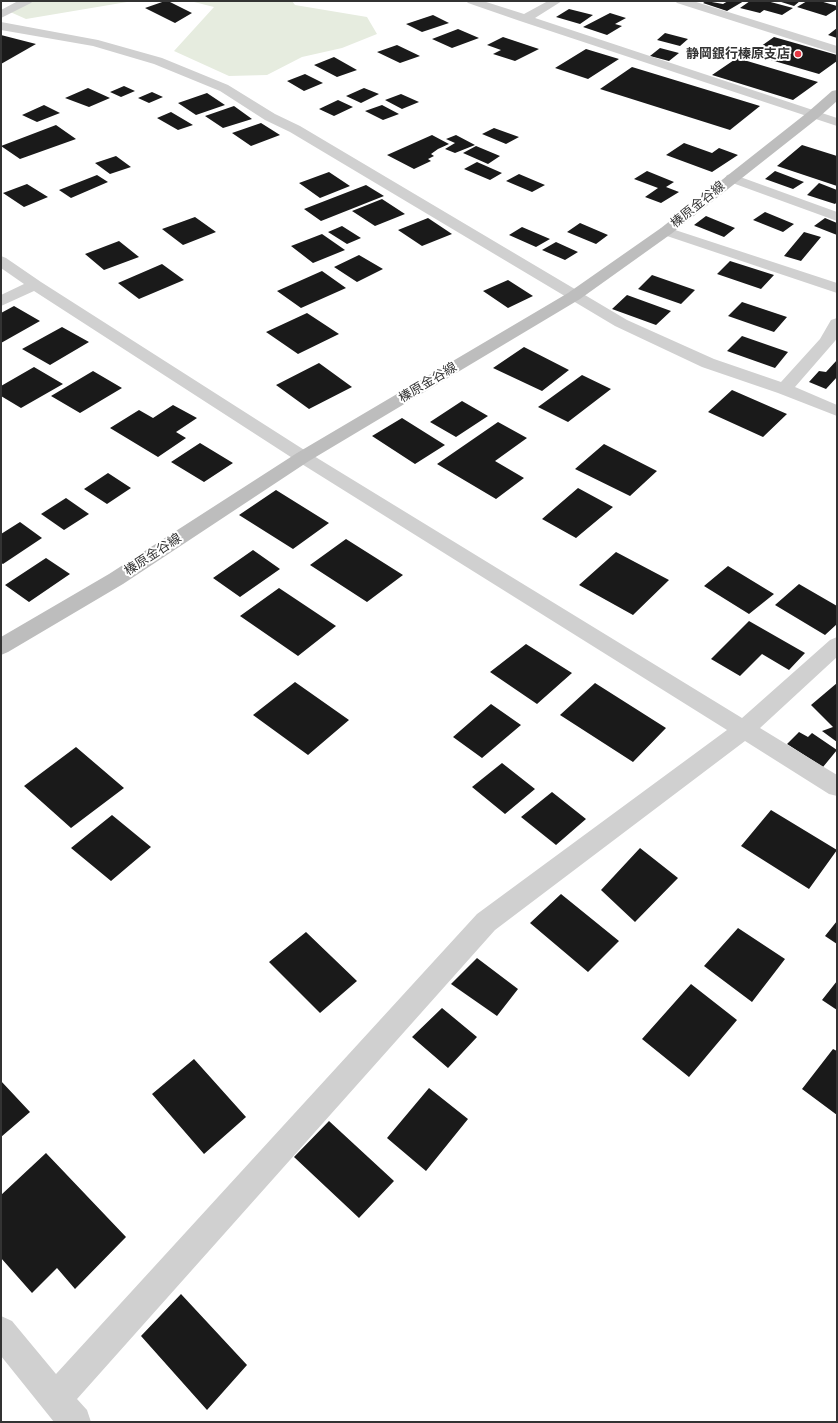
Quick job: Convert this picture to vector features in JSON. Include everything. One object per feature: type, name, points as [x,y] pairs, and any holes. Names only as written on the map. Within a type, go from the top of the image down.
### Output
[{"type":"main road","name":"榛原金谷線","points":[[1,647],[116,579],[303,457],[574,296],[666,231],[813,115],[837,94]]},
{"type":"street","points":[[1,15],[26,1]]},
{"type":"street","points":[[472,1],[837,122]]},
{"type":"street","points":[[524,19],[556,1]]},
{"type":"street","points":[[681,1],[837,50]]},
{"type":"street","points":[[1,26],[94,43],[158,60],[224,88],[270,118],[294,129],[621,323],[708,363],[784,389],[837,411]]},
{"type":"street","points":[[732,178],[837,217]]},
{"type":"street","points":[[666,231],[837,288]]},
{"type":"street","points":[[1,261],[35,285],[303,457],[837,787]]},
{"type":"street","points":[[1,301],[35,285]]},
{"type":"street","points":[[784,389],[827,341],[837,323]]},
{"type":"street","points":[[56,1398],[486,922],[743,730],[837,645]]},
{"type":"street","points":[[1,1332],[75,1422]]},
{"type":"shaded area","points":[[29,1],[133,1],[26,19],[8,11]]},
{"type":"shaded area","points":[[190,1],[292,1],[295,5],[367,17],[377,34],[342,48],[302,57],[267,75],[229,76],[174,51],[214,7]]},
{"type":"building","points":[[168,1],[192,13],[175,23],[145,8]]},
{"type":"building","points":[[706,1],[723,4],[728,1],[744,1],[727,11],[703,3]]},
{"type":"building","points":[[750,1],[767,1],[793,8],[782,15],[764,10],[760,13],[740,8]]},
{"type":"building","points":[[778,1],[800,1],[794,6]]},
{"type":"building","points":[[807,1],[820,1],[837,6],[837,9],[826,16],[797,7]]},
{"type":"building","points":[[569,9],[593,15],[580,24],[556,17]]},
{"type":"building","points":[[610,13],[626,18],[615,24],[622,26],[607,35],[583,27]]},
{"type":"building","points":[[433,15],[449,23],[422,32],[406,24]]},
{"type":"building","points":[[837,28],[837,38],[828,35]]},
{"type":"building","points":[[458,29],[479,38],[452,48],[432,39]]},
{"type":"building","points":[[665,33],[688,39],[680,46],[657,40]]},
{"type":"building","points":[[1,35],[36,44],[1,64]]},
{"type":"building","points":[[503,37],[539,49],[515,61],[493,54],[501,50],[487,45]]},
{"type":"building","points":[[774,37],[837,55],[837,61],[819,74],[750,54]]},
{"type":"building","points":[[397,45],[420,56],[400,63],[377,52]]},
{"type":"building","points":[[660,48],[679,53],[669,61],[650,56]]},
{"type":"building","points":[[586,49],[619,59],[588,79],[555,68]]},
{"type":"building","points":[[334,57],[357,70],[337,77],[314,65]]},
{"type":"building","points":[[737,58],[818,82],[793,100],[712,75]]},
{"type":"building","points":[[632,67],[760,106],[730,130],[600,89]]},
{"type":"building","points":[[305,74],[323,83],[304,91],[287,81]]},
{"type":"building","points":[[124,86],[135,91],[121,97],[110,92]]},
{"type":"building","points":[[88,88],[110,98],[89,107],[65,98]]},
{"type":"building","points":[[364,88],[379,94],[361,103],[346,96]]},
{"type":"building","points":[[152,92],[163,97],[149,103],[138,98]]},
{"type":"building","points":[[207,93],[225,105],[196,115],[178,103]]},
{"type":"building","points":[[401,94],[419,102],[402,109],[385,100]]},
{"type":"building","points":[[338,100],[353,107],[334,116],[319,109]]},
{"type":"building","points":[[44,105],[60,113],[37,122],[22,115]]},
{"type":"building","points":[[382,105],[399,114],[383,120],[365,111]]},
{"type":"building","points":[[234,106],[252,119],[223,128],[205,116]]},
{"type":"building","points":[[171,112],[193,125],[178,130],[157,118]]},
{"type":"building","points":[[261,123],[280,135],[251,146],[232,133]]},
{"type":"building","points":[[56,125],[76,139],[20,159],[1,146]]},
{"type":"building","points":[[494,128],[519,137],[506,144],[482,134]]},
{"type":"building","points":[[432,135],[449,144],[431,154],[434,156],[428,159],[431,161],[414,169],[387,155]]},
{"type":"building","points":[[456,135],[475,145],[455,153],[445,149],[455,143],[446,139]]},
{"type":"building","points":[[684,143],[712,153],[719,148],[738,155],[712,172],[666,155]]},
{"type":"building","points":[[802,145],[837,156],[837,186],[777,166]]},
{"type":"building","points":[[476,146],[500,156],[488,164],[463,153]]},
{"type":"building","points":[[116,156],[131,167],[110,174],[95,163]]},
{"type":"building","points":[[477,162],[502,173],[490,180],[464,169]]},
{"type":"building","points":[[647,171],[674,182],[666,187],[679,192],[661,203],[645,197],[658,188],[634,179]]},
{"type":"building","points":[[775,171],[804,182],[793,189],[765,179]]},
{"type":"building","points":[[329,172],[350,186],[320,198],[299,183]]},
{"type":"building","points":[[519,174],[545,185],[532,192],[506,181]]},
{"type":"building","points":[[97,175],[108,182],[71,198],[59,190]]},
{"type":"building","points":[[819,183],[837,190],[837,202],[835,204],[807,195]]},
{"type":"building","points":[[27,184],[48,197],[24,207],[3,193]]},
{"type":"building","points":[[366,185],[384,196],[321,221],[304,209]]},
{"type":"building","points":[[382,199],[405,214],[375,226],[352,211]]},
{"type":"building","points":[[765,212],[794,224],[783,232],[753,220]]},
{"type":"building","points":[[706,216],[735,228],[724,237],[694,225]]},
{"type":"building","points":[[195,217],[216,232],[183,245],[162,229]]},
{"type":"building","points":[[428,218],[452,234],[422,246],[398,230]]},
{"type":"building","points":[[825,218],[837,223],[837,235],[814,226]]},
{"type":"building","points":[[580,223],[608,235],[596,244],[567,232]]},
{"type":"building","points":[[342,226],[361,238],[347,244],[328,232]]},
{"type":"building","points":[[522,227],[550,239],[536,247],[509,235]]},
{"type":"building","points":[[804,232],[821,237],[801,261],[784,256]]},
{"type":"building","points":[[322,234],[345,250],[313,263],[291,246]]},
{"type":"building","points":[[119,241],[139,257],[104,270],[85,254]]},
{"type":"building","points":[[556,242],[578,252],[565,260],[542,250]]},
{"type":"building","points":[[359,255],[383,269],[357,282],[334,267]]},
{"type":"building","points":[[730,261],[774,275],[761,289],[717,274]]},
{"type":"building","points":[[162,264],[184,280],[139,299],[118,283]]},
{"type":"building","points":[[322,271],[346,288],[301,308],[277,291]]},
{"type":"building","points":[[652,275],[695,290],[681,304],[638,289]]},
{"type":"building","points":[[508,280],[533,296],[508,308],[483,291]]},
{"type":"building","points":[[627,295],[671,311],[656,325],[612,309]]},
{"type":"building","points":[[742,302],[787,317],[774,332],[728,316]]},
{"type":"building","points":[[14,306],[40,321],[1,343],[1,313]]},
{"type":"building","points":[[307,313],[339,334],[298,354],[266,332]]},
{"type":"building","points":[[62,327],[89,342],[50,365],[22,349]]},
{"type":"building","points":[[742,336],[788,352],[775,368],[727,351]]},
{"type":"building","points":[[524,347],[569,370],[542,391],[493,368]]},
{"type":"building","points":[[837,360],[837,377],[826,389],[809,382],[819,371],[826,372]]},
{"type":"building","points":[[319,363],[352,387],[309,409],[276,385]]},
{"type":"building","points":[[34,367],[63,384],[21,408],[1,396],[1,386]]},
{"type":"building","points":[[93,371],[122,388],[80,413],[51,396]]},
{"type":"building","points":[[582,375],[611,389],[568,422],[538,407]]},
{"type":"building","points":[[732,390],[787,414],[763,437],[708,412]]},
{"type":"building","points":[[462,401],[488,416],[456,437],[430,422]]},
{"type":"building","points":[[173,405],[197,418],[176,432],[186,438],[158,457],[110,428],[139,410],[153,418]]},
{"type":"building","points":[[402,418],[445,445],[415,464],[372,436]]},
{"type":"building","points":[[498,422],[527,438],[495,461],[524,478],[496,499],[437,464]]},
{"type":"building","points":[[200,443],[233,463],[204,482],[171,462]]},
{"type":"building","points":[[604,444],[657,471],[630,496],[575,469]]},
{"type":"building","points":[[108,473],[131,488],[107,504],[84,489]]},
{"type":"building","points":[[578,488],[613,507],[576,538],[542,519]]},
{"type":"building","points":[[276,490],[329,523],[293,549],[239,515]]},
{"type":"building","points":[[66,498],[89,514],[64,530],[41,514]]},
{"type":"building","points":[[20,522],[42,538],[3,564],[1,563],[1,534]]},
{"type":"building","points":[[346,539],[403,575],[367,602],[310,565]]},
{"type":"building","points":[[253,550],[280,569],[240,597],[213,578]]},
{"type":"building","points":[[616,552],[669,580],[633,615],[579,585]]},
{"type":"building","points":[[46,558],[70,574],[29,602],[5,585]]},
{"type":"building","points":[[728,566],[774,594],[749,614],[704,586]]},
{"type":"building","points":[[799,584],[837,606],[837,624],[825,635],[775,605]]},
{"type":"building","points":[[279,588],[336,626],[298,656],[240,616]]},
{"type":"building","points":[[749,621],[805,653],[789,670],[762,654],[740,676],[711,659]]},
{"type":"building","points":[[526,644],[572,673],[537,704],[490,672]]},
{"type":"building","points":[[295,682],[349,720],[308,755],[253,715]]},
{"type":"building","points":[[595,683],[666,728],[633,762],[560,715]]},
{"type":"building","points":[[837,683],[837,742],[822,731],[833,727],[811,705]]},
{"type":"building","points":[[491,704],[521,725],[482,758],[453,737]]},
{"type":"building","points":[[799,732],[808,737],[812,733],[837,750],[823,767],[787,744]]},
{"type":"building","points":[[76,747],[124,788],[71,828],[24,786]]},
{"type":"building","points":[[502,763],[535,789],[505,814],[472,787]]},
{"type":"building","points":[[552,792],[586,819],[556,845],[521,817]]},
{"type":"building","points":[[771,810],[837,850],[809,889],[741,846]]},
{"type":"building","points":[[112,815],[151,847],[111,881],[71,848]]},
{"type":"building","points":[[640,848],[678,878],[635,922],[601,890]]},
{"type":"building","points":[[561,894],[619,941],[588,972],[530,923]]},
{"type":"building","points":[[837,921],[837,944],[825,936]]},
{"type":"building","points":[[738,928],[785,959],[752,1002],[704,966]]},
{"type":"building","points":[[306,932],[357,981],[320,1013],[269,962]]},
{"type":"building","points":[[477,958],[518,989],[497,1016],[451,984]]},
{"type":"building","points":[[837,981],[837,1010],[822,1000]]},
{"type":"building","points":[[691,984],[737,1020],[689,1077],[642,1039]]},
{"type":"building","points":[[442,1008],[477,1037],[448,1068],[412,1037]]},
{"type":"building","points":[[833,1049],[837,1051],[837,1115],[802,1089]]},
{"type":"building","points":[[194,1059],[246,1117],[204,1154],[152,1094]]},
{"type":"building","points":[[1,1081],[30,1112],[1,1137]]},
{"type":"building","points":[[429,1088],[468,1119],[426,1171],[387,1138]]},
{"type":"building","points":[[329,1121],[394,1181],[359,1218],[294,1157]]},
{"type":"building","points":[[46,1153],[126,1237],[75,1289],[57,1268],[32,1293],[1,1258],[1,1195]]},
{"type":"building","points":[[181,1294],[247,1365],[207,1410],[141,1336]]},
{"type":"place","name":"静岡銀行榛原支店","points":[[798,54]]}]
